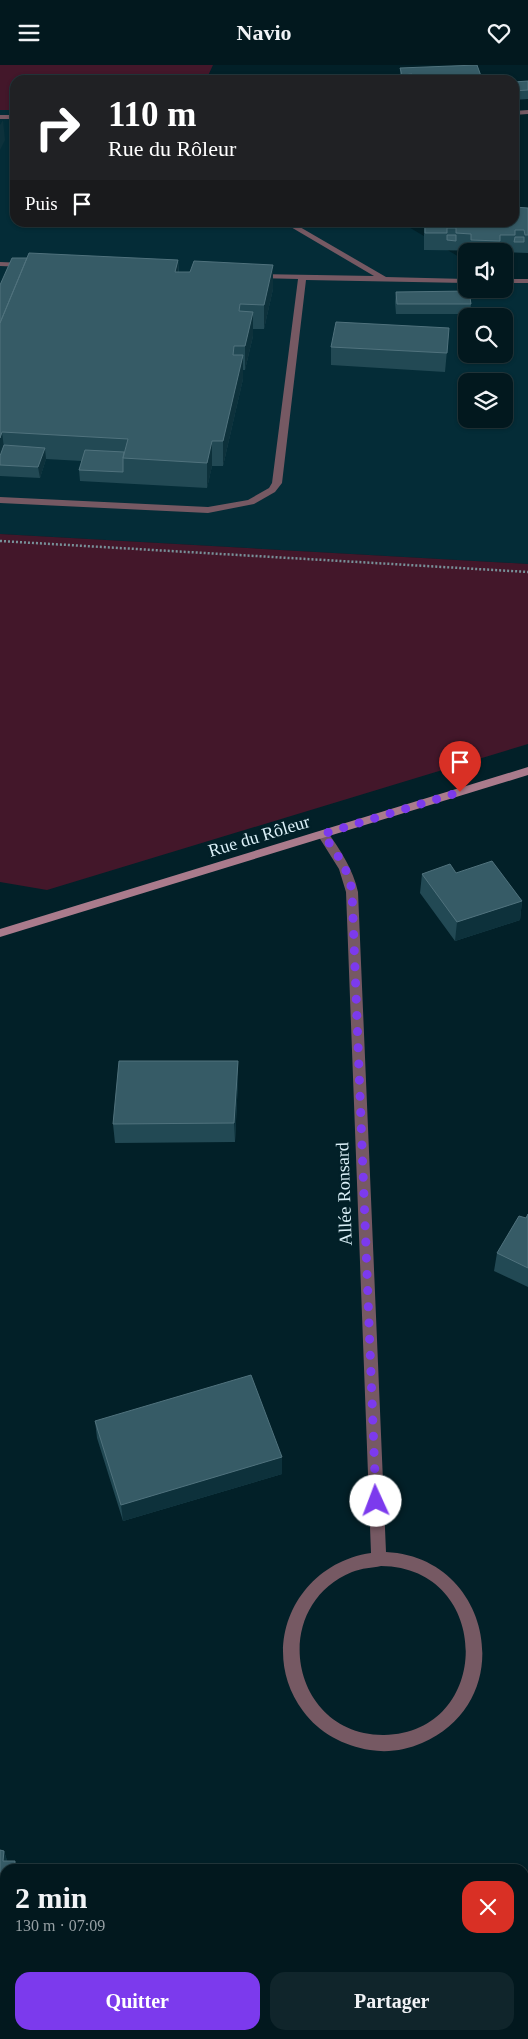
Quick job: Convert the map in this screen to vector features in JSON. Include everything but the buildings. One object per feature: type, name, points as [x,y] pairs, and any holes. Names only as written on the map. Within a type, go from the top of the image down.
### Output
[{"type":"street","points":[[295,227],[386,281]]},
{"type":"street","points":[[0,264],[29,265]]},
{"type":"street","points":[[243,275],[386,281],[458,281]]},
{"type":"street","points":[[0,500],[208,510],[251,502],[272,490],[277,483],[302,278]]},
{"type":"street","points":[[513,281],[528,281]]},
{"type":"street","name":"Rue du Rôleur","points":[[0,933],[528,771]]},
{"type":"street","name":"Allée Ronsard","points":[[323,834],[344,865],[350,878],[352,892],[379,1560]]},
{"type":"street","points":[[379,1560],[410,1565],[438,1580],[460,1603],[468,1616],[476,1647],[473,1679],[458,1707],[434,1728],[420,1736],[403,1740],[370,1740],[338,1729],[324,1719],[307,1701],[295,1680],[290,1664],[290,1632],[301,1603],[310,1591],[334,1571],[363,1561],[379,1560]]},
{"type":"path","points":[[0,541],[528,572]]},
{"type":"shaded area","points":[[0,65],[213,65],[208,75],[10,75],[10,110],[0,110]]},
{"type":"shaded area","points":[[0,110],[10,110],[10,227],[409,227],[458,256],[458,298],[513,298],[513,278],[528,282],[528,564],[0,534]]},
{"type":"shaded area","points":[[0,534],[528,564],[528,744],[47,890],[0,882]]},
{"type":"route","points":[[376,1501],[352,892],[350,878],[344,865],[323,834],[460,792]]}]
